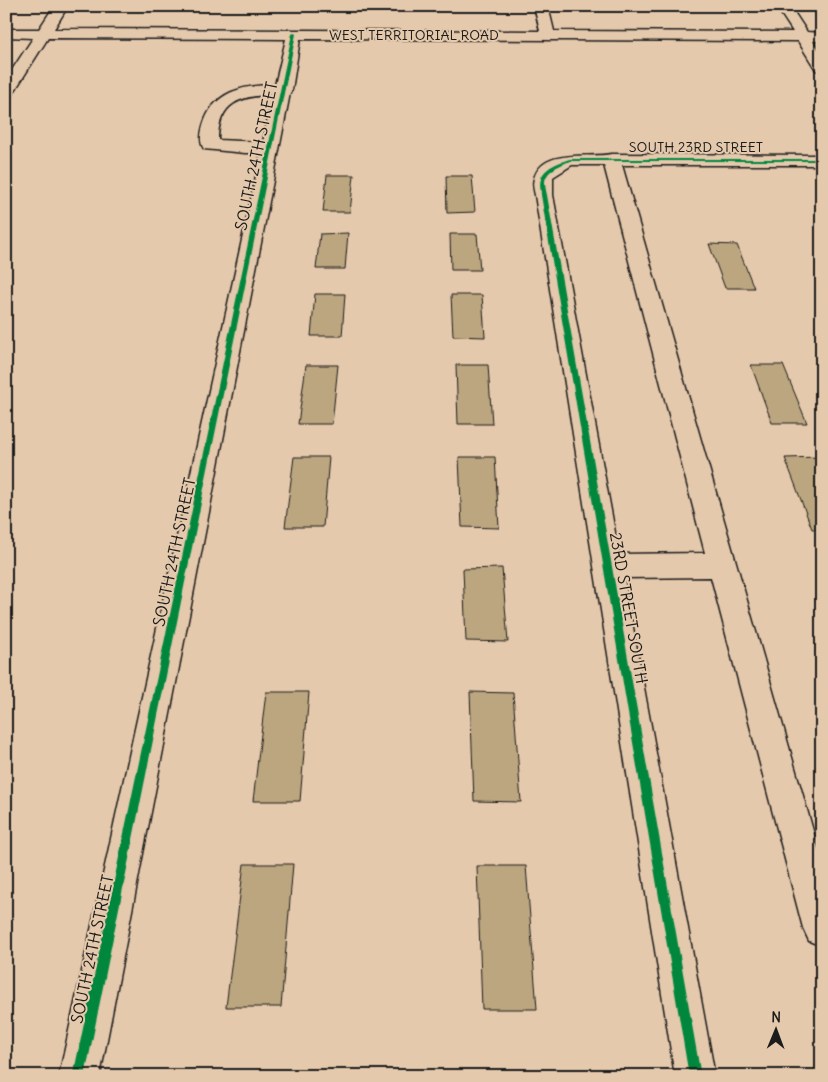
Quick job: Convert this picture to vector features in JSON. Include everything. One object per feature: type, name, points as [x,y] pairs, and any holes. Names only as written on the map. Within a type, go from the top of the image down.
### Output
[{"type":"street","points":[[6,92],[61,6]]},
{"type":"street","points":[[541,6],[548,35]]},
{"type":"street","points":[[783,6],[822,68]]},
{"type":"street","name":"WEST TERRITORIAL ROAD","points":[[6,33],[822,36]]},
{"type":"street","name":"SOUTH 24TH STREET","points":[[79,1076],[284,90],[294,34]]},
{"type":"street","points":[[272,148],[210,145],[209,131],[218,106],[235,94],[256,90],[284,90]]},
{"type":"street","name":"SOUTH 23RD STREET","points":[[570,160],[822,160]]},
{"type":"street","name":"23RD STREET SOUTH","points":[[570,160],[558,164],[543,179],[544,196],[695,1076]]},
{"type":"street","points":[[611,160],[822,928]]},
{"type":"street","points":[[608,566],[722,565]]},
{"type":"building","points":[[327,175],[354,175],[350,212],[323,212]]},
{"type":"building","points":[[446,176],[472,176],[475,212],[447,213]]},
{"type":"building","points":[[348,233],[345,269],[316,269],[320,234]]},
{"type":"building","points":[[450,234],[477,234],[480,270],[451,270]]},
{"type":"building","points":[[709,244],[737,245],[754,288],[725,288]]},
{"type":"building","points":[[315,294],[345,294],[342,336],[311,336]]},
{"type":"building","points":[[451,295],[482,295],[485,337],[453,336]]},
{"type":"building","points":[[306,365],[338,365],[332,424],[298,424]]},
{"type":"building","points":[[456,365],[488,365],[492,424],[458,424]]},
{"type":"building","points":[[751,365],[783,365],[807,423],[772,423]]},
{"type":"building","points":[[294,457],[329,457],[323,527],[285,527]]},
{"type":"building","points":[[459,457],[495,457],[499,528],[462,527]]},
{"type":"building","points":[[821,457],[822,529],[812,529],[785,458]]},
{"type":"building","points":[[502,568],[508,642],[466,641],[463,569]]},
{"type":"building","points":[[266,692],[309,692],[300,801],[253,801]]},
{"type":"building","points":[[470,692],[513,693],[521,802],[474,801]]},
{"type":"building","points":[[244,864],[293,864],[281,1007],[226,1007]]},
{"type":"building","points":[[477,866],[526,866],[537,1009],[482,1009]]},
{"type":"cycle path","points":[[79,1076],[294,34]]},
{"type":"cycle path","points":[[695,1076],[544,195],[543,179],[551,169],[570,160],[822,160]]}]
